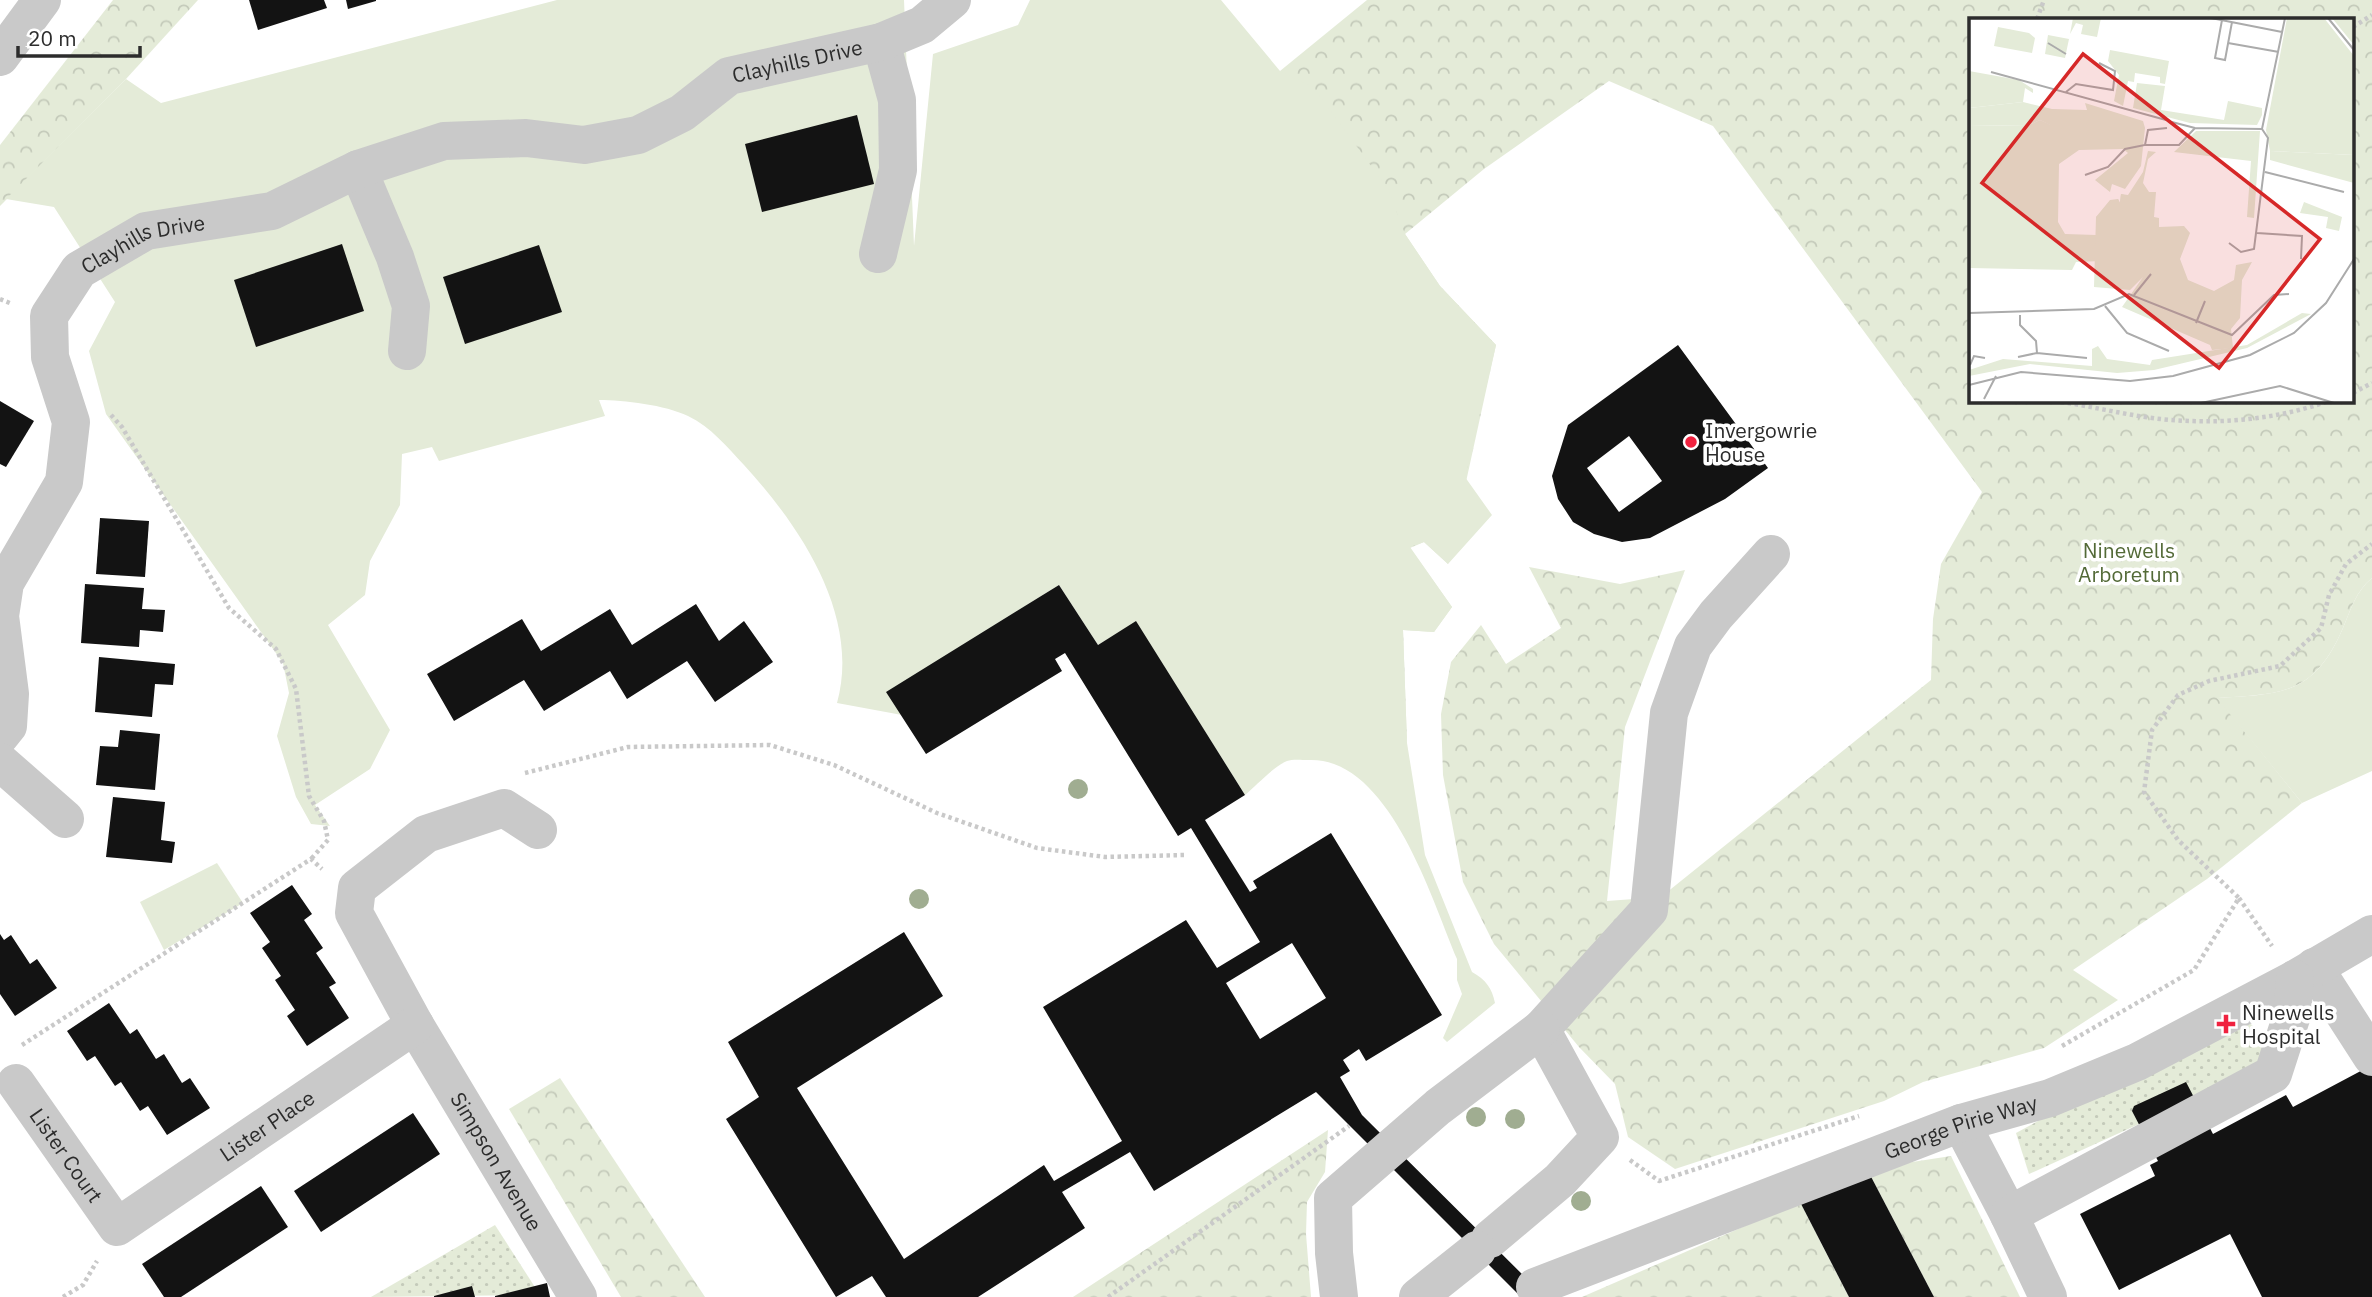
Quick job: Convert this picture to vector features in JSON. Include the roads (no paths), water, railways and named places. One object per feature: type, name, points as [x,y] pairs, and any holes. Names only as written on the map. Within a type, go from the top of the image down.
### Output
[{"type":"street","points":[[0,57],[42,0]]},
{"type":"street","name":"Clayhills Drive","points":[[0,736],[8,726],[10,694],[1,616],[5,583],[64,482],[70,434],[71,422],[50,357],[49,316],[79,271],[146,231],[272,211],[358,169],[444,141],[526,138],[584,145],[638,135],[682,113],[729,76],[881,42],[922,25],[952,0]]},
{"type":"street","points":[[878,254],[898,170],[897,100],[881,42]]},
{"type":"street","points":[[358,169],[395,257],[411,306],[407,351]]},
{"type":"street","points":[[1339,1297],[1334,1253],[1333,1198],[1438,1107],[1541,1029],[1649,910],[1669,713],[1693,646],[1716,615],[1771,554]]},
{"type":"street","points":[[0,762],[65,819]]},
{"type":"street","name":"Simpson Avenue","points":[[538,830],[504,807],[426,834],[357,888],[354,913],[415,1025],[578,1297]]},
{"type":"street","name":"George Pirie Way","points":[[1520,1293],[1961,1123],[2050,1098],[2137,1062],[2372,934]]},
{"type":"street","points":[[2304,973],[2372,1057]]},
{"type":"street","points":[[2009,1214],[2273,1074],[2304,973]]},
{"type":"street","name":"Lister Place","points":[[117,1227],[415,1025]]},
{"type":"street","points":[[1418,1297],[1560,1180],[1600,1137],[1541,1029]]},
{"type":"street","name":"Lister Court","points":[[14,1067],[117,1227]]},
{"type":"street","points":[[1961,1123],[2009,1214],[2048,1297]]},
{"type":"place","name":"Invergowrie House","points":[[1691,442]]},
{"type":"place","name":"Ninewells Hospital","points":[[2226,1024]]},
{"type":"park label","name":"Ninewells Arboretum","points":[[2129,562]]}]
